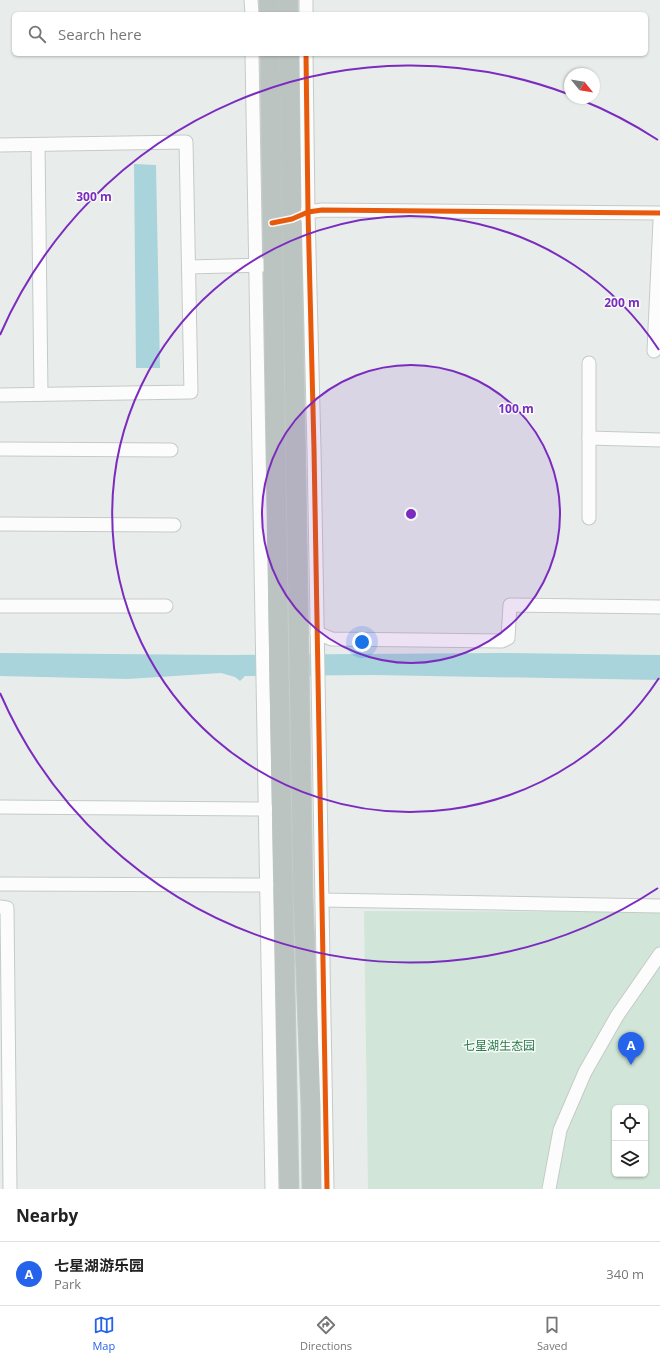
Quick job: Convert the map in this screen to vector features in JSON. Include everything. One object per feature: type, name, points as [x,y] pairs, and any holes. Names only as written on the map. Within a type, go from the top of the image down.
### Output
[{"type":"highway","points":[[269,0],[269,12]]},
{"type":"highway","points":[[288,0],[288,12]]},
{"type":"highway","points":[[270,56],[272,223],[264,265],[271,685],[289,1189]]},
{"type":"highway","points":[[289,56],[300,216],[299,646],[303,896],[311,1107],[312,1189]]},
{"type":"street","points":[[251,0],[252,12]]},
{"type":"street","points":[[306,0],[306,12]]},
{"type":"street","points":[[189,267],[264,265],[252,56]]},
{"type":"street","points":[[306,56],[300,216],[318,646],[327,1189]]},
{"type":"street","points":[[0,145],[186,142],[191,392],[0,394]]},
{"type":"street","points":[[38,145],[41,394]]},
{"type":"street","points":[[272,223],[330,210],[660,213]]},
{"type":"street","points":[[654,351],[660,221]]},
{"type":"street","points":[[589,363],[589,518]]},
{"type":"street","points":[[589,438],[660,440]]},
{"type":"street","points":[[0,448],[171,450]]},
{"type":"street","points":[[0,524],[174,525]]},
{"type":"street","points":[[317,633],[332,639],[502,641],[508,638],[510,605],[660,607]]},
{"type":"street","points":[[0,606],[166,606]]},
{"type":"street","points":[[271,685],[266,809],[272,1189]]},
{"type":"street","points":[[0,807],[266,809]]},
{"type":"street","points":[[0,884],[267,885]]},
{"type":"street","points":[[322,900],[660,906]]},
{"type":"street","points":[[0,907],[7,908],[10,1189]]},
{"type":"street","points":[[549,1189],[560,1130],[585,1072],[617,1016],[660,954]]},
{"type":"green space","name":"七星湖生态园","points":[[364,911],[660,912],[660,1189],[368,1189]]},
{"type":"water","points":[[134,164],[156,165],[160,368],[136,368]]},
{"type":"water","points":[[0,653],[224,655],[501,653],[660,655],[660,680],[374,675],[245,676],[240,681],[235,677],[221,673],[128,679],[0,676]]},
{"type":"cycle path","points":[[306,56],[327,1189]]},
{"type":"cycle path","points":[[272,223],[292,219],[308,212],[322,210],[660,213]]},
{"type":"place","name":"七星湖游乐园","points":[[631,1065]]}]
